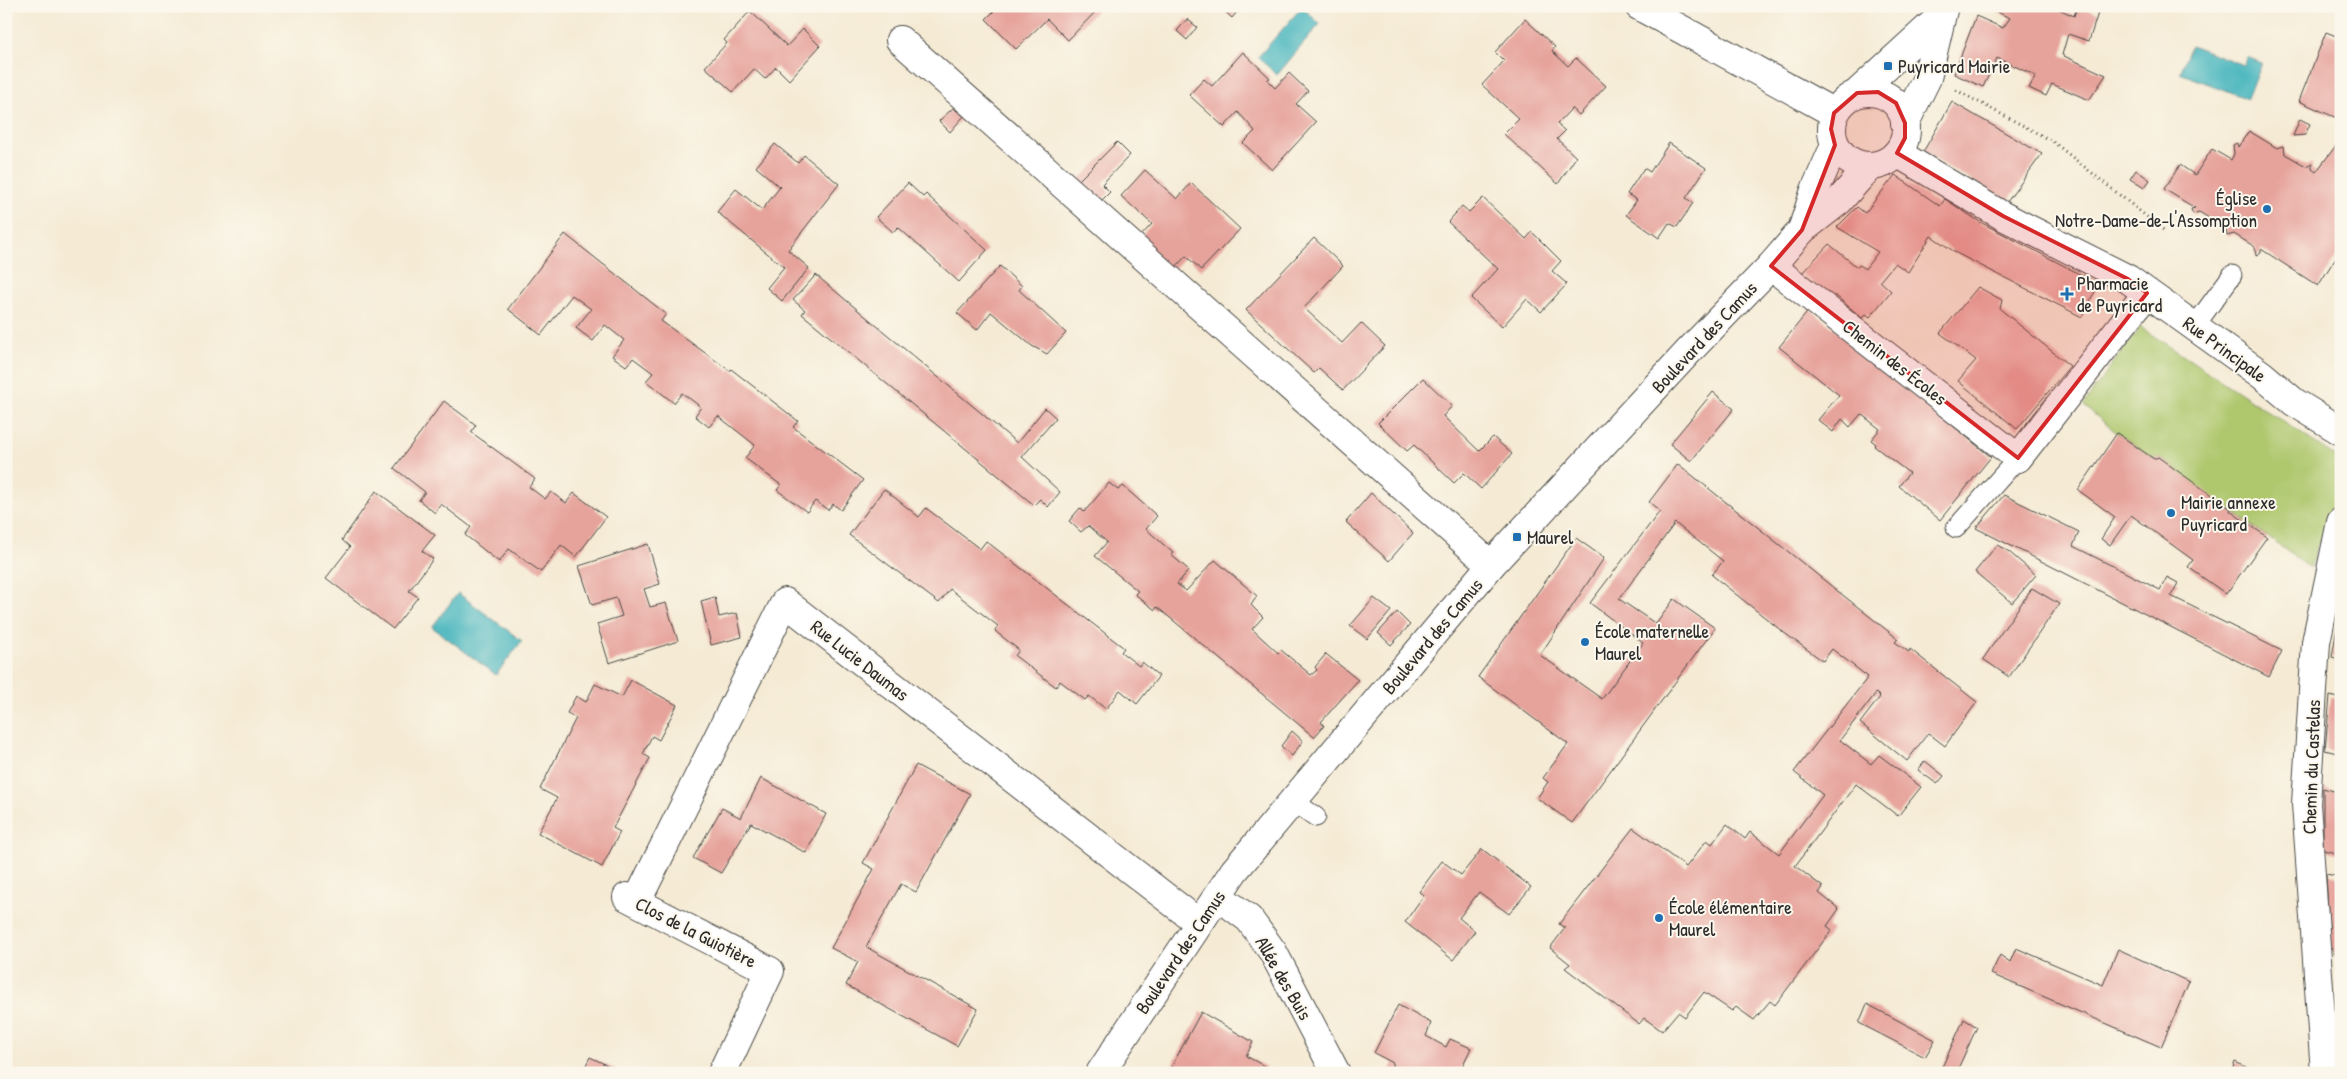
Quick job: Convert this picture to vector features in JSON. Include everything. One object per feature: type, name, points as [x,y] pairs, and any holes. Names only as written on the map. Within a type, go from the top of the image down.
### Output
[{"type":"street","points":[[1639,6],[1834,113]]},
{"type":"street","points":[[1857,93],[1878,92],[1896,103],[1905,122],[1905,138],[1897,153],[1884,164],[1870,166],[1849,161],[1835,145],[1831,129],[1834,113],[1843,101],[1857,93],[1942,11]]},
{"type":"street","points":[[1905,122],[1927,78],[1942,11]]},
{"type":"street","points":[[900,40],[1491,565]]},
{"type":"street","name":"Boulevard des Camus","points":[[1802,230],[1815,190],[1835,145]]},
{"type":"street","name":"Rue Principale","points":[[1897,153],[2003,216],[2128,279],[2262,375],[2294,402],[2341,431]]},
{"type":"street","name":"Boulevard des Camus","points":[[1100,1073],[1234,872],[1491,565],[1689,351],[1771,266],[1802,230],[1838,201],[1870,166]]},
{"type":"street","name":"Chemin des Écoles","points":[[1771,266],[2018,458]]},
{"type":"street","points":[[2018,458],[2147,293]]},
{"type":"street","name":"Chemin du Castelas","points":[[2325,1073],[2306,804],[2316,642],[2341,522]]},
{"type":"street","name":"Rue Lucie Daumas","points":[[632,899],[785,602],[1199,923]]},
{"type":"street","name":"Allée des Buis","points":[[1218,896],[1248,919],[1273,952],[1336,1073]]},
{"type":"street","name":"Clos de la Guiotière","points":[[632,899],[770,971],[722,1073]]},
{"type":"lane","points":[[2194,327],[2232,275]]},
{"type":"lane","points":[[1956,528],[2018,458]]},
{"type":"lane","points":[[1293,800],[1316,817]]},
{"type":"path","points":[[1927,78],[1956,90],[2052,141],[2166,232]]},
{"type":"highlighted area","points":[[1878,92],[1896,103],[1905,123],[1905,138],[1897,153],[2003,216],[2128,279],[2147,293],[2018,458],[1771,266],[1802,230],[1835,145],[1831,129],[1834,113],[1857,93]]},
{"type":"green space","points":[[2140,327],[2341,460],[2341,483],[2310,568],[2158,457],[2154,459],[2117,433],[2083,405]]},
{"type":"water","points":[[1302,7],[1320,24],[1277,75],[1258,57]]},
{"type":"water","points":[[2191,45],[2243,65],[2247,57],[2262,63],[2248,99],[2180,73]]},
{"type":"water","points":[[458,593],[522,641],[496,675],[432,627]]},
{"type":"building","points":[[918,6],[929,6],[924,12]]},
{"type":"building","points":[[999,6],[1101,6],[1068,40],[1047,19],[1016,49],[986,19]]},
{"type":"building","points":[[1219,6],[1242,6],[1232,18]]},
{"type":"building","points":[[1999,6],[2052,6],[2074,16],[2077,7],[2098,13],[2089,41],[2068,34],[2062,55],[2106,75],[2089,100],[2052,84],[2046,96],[2029,88],[2036,76],[1997,58],[1983,87],[1954,74],[1976,16],[2003,28],[2010,18],[1997,12]]},
{"type":"building","points":[[750,11],[787,46],[803,29],[820,46],[789,80],[776,67],[765,79],[754,69],[733,92],[705,67],[727,43],[724,40]]},
{"type":"building","points":[[1187,19],[1197,27],[1187,40],[1177,31]]},
{"type":"building","points":[[1525,19],[1555,47],[1552,51],[1568,66],[1576,58],[1606,86],[1579,115],[1572,108],[1557,124],[1565,131],[1557,139],[1576,157],[1558,184],[1504,134],[1519,119],[1482,85],[1504,61],[1495,52]]},
{"type":"building","points":[[2326,32],[2341,38],[2341,120],[2299,101]]},
{"type":"building","points":[[1243,52],[1270,78],[1267,80],[1275,88],[1289,73],[1308,91],[1296,104],[1316,122],[1272,170],[1243,143],[1255,131],[1238,112],[1224,127],[1189,95],[1204,79],[1212,86]]},
{"type":"building","points":[[1952,102],[2042,154],[2007,202],[1923,152]]},
{"type":"building","points":[[953,108],[964,116],[950,132],[939,121]]},
{"type":"building","points":[[2300,119],[2310,124],[2305,135],[2293,136]]},
{"type":"building","name":"Église Notre-Dame-de-l'Assomption","points":[[2249,131],[2277,148],[2284,146],[2285,154],[2306,166],[2312,163],[2312,169],[2316,172],[2341,139],[2341,249],[2318,286],[2261,249],[2261,253],[2256,256],[2255,247],[2234,234],[2227,236],[2226,228],[2199,212],[2193,214],[2191,209],[2195,208],[2164,189],[2180,165],[2195,175],[2212,149],[2231,160],[2234,154],[2233,145],[2237,143],[2238,147]]},
{"type":"building","points":[[1117,142],[1130,155],[1102,184],[1110,192],[1098,204],[1077,182]]},
{"type":"building","points":[[1669,143],[1706,168],[1686,198],[1693,203],[1677,227],[1669,223],[1659,238],[1626,215],[1637,200],[1627,194],[1644,168],[1650,172]]},
{"type":"building","points":[[775,144],[798,163],[804,155],[839,184],[788,250],[809,268],[782,301],[767,288],[784,267],[717,212],[736,189],[762,210],[780,187],[756,167]]},
{"type":"building","points":[[1145,170],[1177,199],[1191,183],[1240,229],[1201,270],[1186,256],[1172,271],[1138,239],[1152,224],[1121,196]]},
{"type":"building","points":[[2136,170],[2150,180],[2144,188],[2130,179]]},
{"type":"building","points":[[1895,175],[1940,206],[1945,199],[1980,222],[2099,284],[2082,317],[1958,254],[1931,236],[1908,272],[1895,263],[1880,281],[1891,291],[1870,317],[1866,314],[1862,318],[1835,295],[1832,299],[1802,273],[1829,244],[1857,267],[1860,265],[1865,269],[1878,252],[1837,227],[1857,207],[1865,213]]},
{"type":"building","points":[[908,183],[923,197],[926,194],[987,250],[959,282],[898,227],[893,232],[876,217]]},
{"type":"building","points":[[1483,198],[1526,239],[1532,232],[1561,261],[1552,271],[1567,284],[1541,312],[1527,299],[1502,327],[1471,298],[1498,269],[1448,222],[1462,206],[1469,212]]},
{"type":"building","points":[[565,234],[666,314],[661,321],[730,371],[731,369],[798,421],[793,427],[863,480],[841,510],[833,504],[828,510],[815,501],[807,512],[777,490],[781,485],[745,458],[755,445],[718,416],[709,427],[695,416],[701,407],[682,393],[674,403],[646,381],[653,373],[633,358],[626,366],[612,356],[624,340],[605,325],[593,341],[576,328],[591,309],[572,295],[541,335],[508,309]]},
{"type":"building","points":[[1314,238],[1343,266],[1304,308],[1342,343],[1361,323],[1385,346],[1343,390],[1319,368],[1314,373],[1246,310]]},
{"type":"building","points":[[1000,266],[1022,286],[1019,290],[1066,333],[1047,354],[1032,346],[991,312],[977,330],[957,313]]},
{"type":"building","points":[[816,275],[1017,443],[1045,408],[1056,418],[1022,457],[1060,492],[1048,507],[1040,499],[1034,505],[802,314],[805,310],[793,300]]},
{"type":"building","points":[[1978,287],[2002,300],[2000,309],[2070,366],[2017,429],[1958,381],[1976,360],[1940,333]]},
{"type":"building","points":[[1810,309],[1991,457],[1940,520],[1899,486],[1909,473],[1874,446],[1876,444],[1871,440],[1880,429],[1861,414],[1850,427],[1842,419],[1833,432],[1818,420],[1839,395],[1779,347]]},
{"type":"building","points":[[1423,378],[1452,406],[1443,416],[1479,451],[1493,437],[1512,454],[1481,489],[1464,473],[1454,483],[1414,445],[1407,451],[1378,423]]},
{"type":"building","points":[[1713,392],[1734,409],[1691,461],[1670,444]]},
{"type":"building","points":[[444,401],[476,425],[471,432],[535,479],[529,487],[545,499],[551,492],[566,503],[574,493],[606,517],[576,557],[561,545],[541,572],[509,549],[499,562],[465,535],[471,527],[441,504],[435,513],[419,500],[425,492],[394,468]]},
{"type":"building","name":"Mairie annexe Puyricard","points":[[2117,433],[2154,459],[2158,457],[2267,537],[2226,594],[2188,567],[2193,560],[2131,515],[2110,545],[2101,539],[2115,517],[2078,490]]},
{"type":"building","points":[[1678,464],[1898,639],[1895,642],[1909,652],[1910,649],[1977,702],[1945,746],[1928,733],[1907,761],[1860,723],[1880,697],[1876,693],[1840,740],[1871,764],[1879,755],[1921,787],[1898,816],[1856,784],[1795,866],[1823,887],[1819,893],[1839,909],[1827,926],[1832,930],[1775,1005],[1770,1001],[1754,1020],[1736,1007],[1732,1011],[1704,992],[1685,1017],[1678,1012],[1662,1031],[1644,1018],[1639,1024],[1565,968],[1570,964],[1550,948],[1565,928],[1559,924],[1633,828],[1686,867],[1707,840],[1712,844],[1727,824],[1745,839],[1750,832],[1779,854],[1823,795],[1794,772],[1868,677],[1832,649],[1823,661],[1783,632],[1712,575],[1723,561],[1675,523],[1619,599],[1656,624],[1674,599],[1715,628],[1572,823],[1537,798],[1548,782],[1543,778],[1568,744],[1478,677],[1576,538],[1604,558],[1540,655],[1602,699],[1643,643],[1590,603],[1660,511],[1649,502]]},
{"type":"building","points":[[1109,483],[1118,490],[1123,486],[1157,516],[1146,529],[1173,553],[1171,555],[1189,570],[1177,584],[1186,591],[1215,560],[1257,596],[1251,605],[1263,617],[1252,629],[1278,653],[1281,650],[1311,675],[1317,670],[1315,667],[1326,654],[1358,680],[1321,722],[1324,726],[1314,737],[1157,607],[1155,610],[1135,594],[1138,591],[1095,556],[1107,542],[1088,526],[1081,532],[1069,521],[1080,508],[1084,512]]},
{"type":"building","points":[[884,489],[919,517],[926,508],[980,549],[986,541],[1124,648],[1121,652],[1139,666],[1142,662],[1159,676],[1137,704],[1120,690],[1106,709],[1089,696],[1085,700],[1060,681],[1056,687],[1015,656],[1019,650],[995,631],[998,626],[950,589],[939,603],[849,535]]},
{"type":"building","points":[[376,491],[435,535],[422,551],[433,559],[409,591],[418,597],[393,629],[326,578],[350,547],[342,540]]},
{"type":"building","points":[[1371,493],[1413,533],[1389,561],[1346,522]]},
{"type":"building","points":[[2004,495],[2079,532],[2073,546],[2160,590],[2167,577],[2178,583],[2171,596],[2282,651],[2269,677],[1976,528]]},
{"type":"building","points":[[648,544],[660,584],[644,589],[650,607],[666,603],[678,641],[609,663],[597,624],[622,616],[616,598],[592,605],[579,566]]},
{"type":"building","points":[[1997,545],[2008,551],[2036,575],[2012,603],[1975,572]]},
{"type":"building","points":[[2032,588],[2059,604],[2009,677],[1983,659]]},
{"type":"building","points":[[715,597],[719,617],[737,613],[742,637],[711,645],[701,601]]},
{"type":"building","points":[[1374,598],[1391,611],[1367,639],[1350,626]]},
{"type":"building","points":[[2341,611],[2341,660],[2332,657]]},
{"type":"building","points":[[1397,612],[1410,625],[1391,645],[1378,633]]},
{"type":"building","points":[[631,680],[677,705],[659,740],[652,736],[643,754],[650,758],[613,828],[620,832],[602,867],[538,833],[557,798],[540,789],[576,718],[567,713],[576,696],[586,702],[595,684],[622,697]]},
{"type":"building","points":[[2330,696],[2341,699],[2341,754],[2325,750]]},
{"type":"building","points":[[1292,731],[1303,741],[1292,756],[1281,746]]},
{"type":"building","points":[[1925,761],[1944,776],[1937,784],[1918,770]]},
{"type":"building","points":[[916,765],[970,794],[916,892],[901,884],[866,947],[978,1009],[957,1046],[846,985],[858,962],[831,948],[874,869],[863,863]]},
{"type":"building","points":[[761,778],[826,814],[806,853],[751,823],[721,873],[693,858],[722,808],[741,818]]},
{"type":"building","points":[[2323,788],[2341,793],[2341,854],[2323,850]]},
{"type":"building","points":[[1482,849],[1531,887],[1509,914],[1479,892],[1459,918],[1475,931],[1453,960],[1405,922],[1424,895],[1419,892],[1442,861],[1461,875]]},
{"type":"building","points":[[2326,874],[2341,877],[2341,957],[2337,957],[2330,946]]},
{"type":"building","points":[[2016,948],[2103,985],[2118,949],[2189,982],[2161,1047],[1991,974],[2000,955],[2010,962]]},
{"type":"building","points":[[1867,1004],[1935,1040],[1925,1057],[1859,1023]]},
{"type":"building","points":[[1398,1005],[1431,1023],[1426,1036],[1446,1047],[1450,1039],[1471,1048],[1459,1073],[1396,1073],[1390,1070],[1393,1063],[1374,1053]]},
{"type":"building","points":[[1201,1012],[1253,1042],[1246,1056],[1266,1067],[1264,1069],[1270,1073],[1168,1073]]},
{"type":"building","points":[[1964,1019],[1977,1027],[1956,1073],[1953,1073],[1942,1067]]},
{"type":"building","points":[[590,1057],[617,1070],[615,1073],[582,1073]]},
{"type":"building","points":[[2235,1062],[2251,1069],[2250,1073],[2231,1073]]},
{"type":"place","name":"Puyricard Mairie","points":[[1888,66]]},
{"type":"place","name":"Église Notre-Dame-de-l'Assomption","points":[[2267,209]]},
{"type":"place","name":"Pharmacie de Puyricard","points":[[2067,294]]},
{"type":"place","name":"Mairie annexe Puyricard","points":[[2171,513]]},
{"type":"place","name":"Maurel","points":[[1517,537]]},
{"type":"place","name":"École maternelle Maurel","points":[[1585,642]]},
{"type":"place","name":"École élémentaire Maurel","points":[[1659,918]]}]
